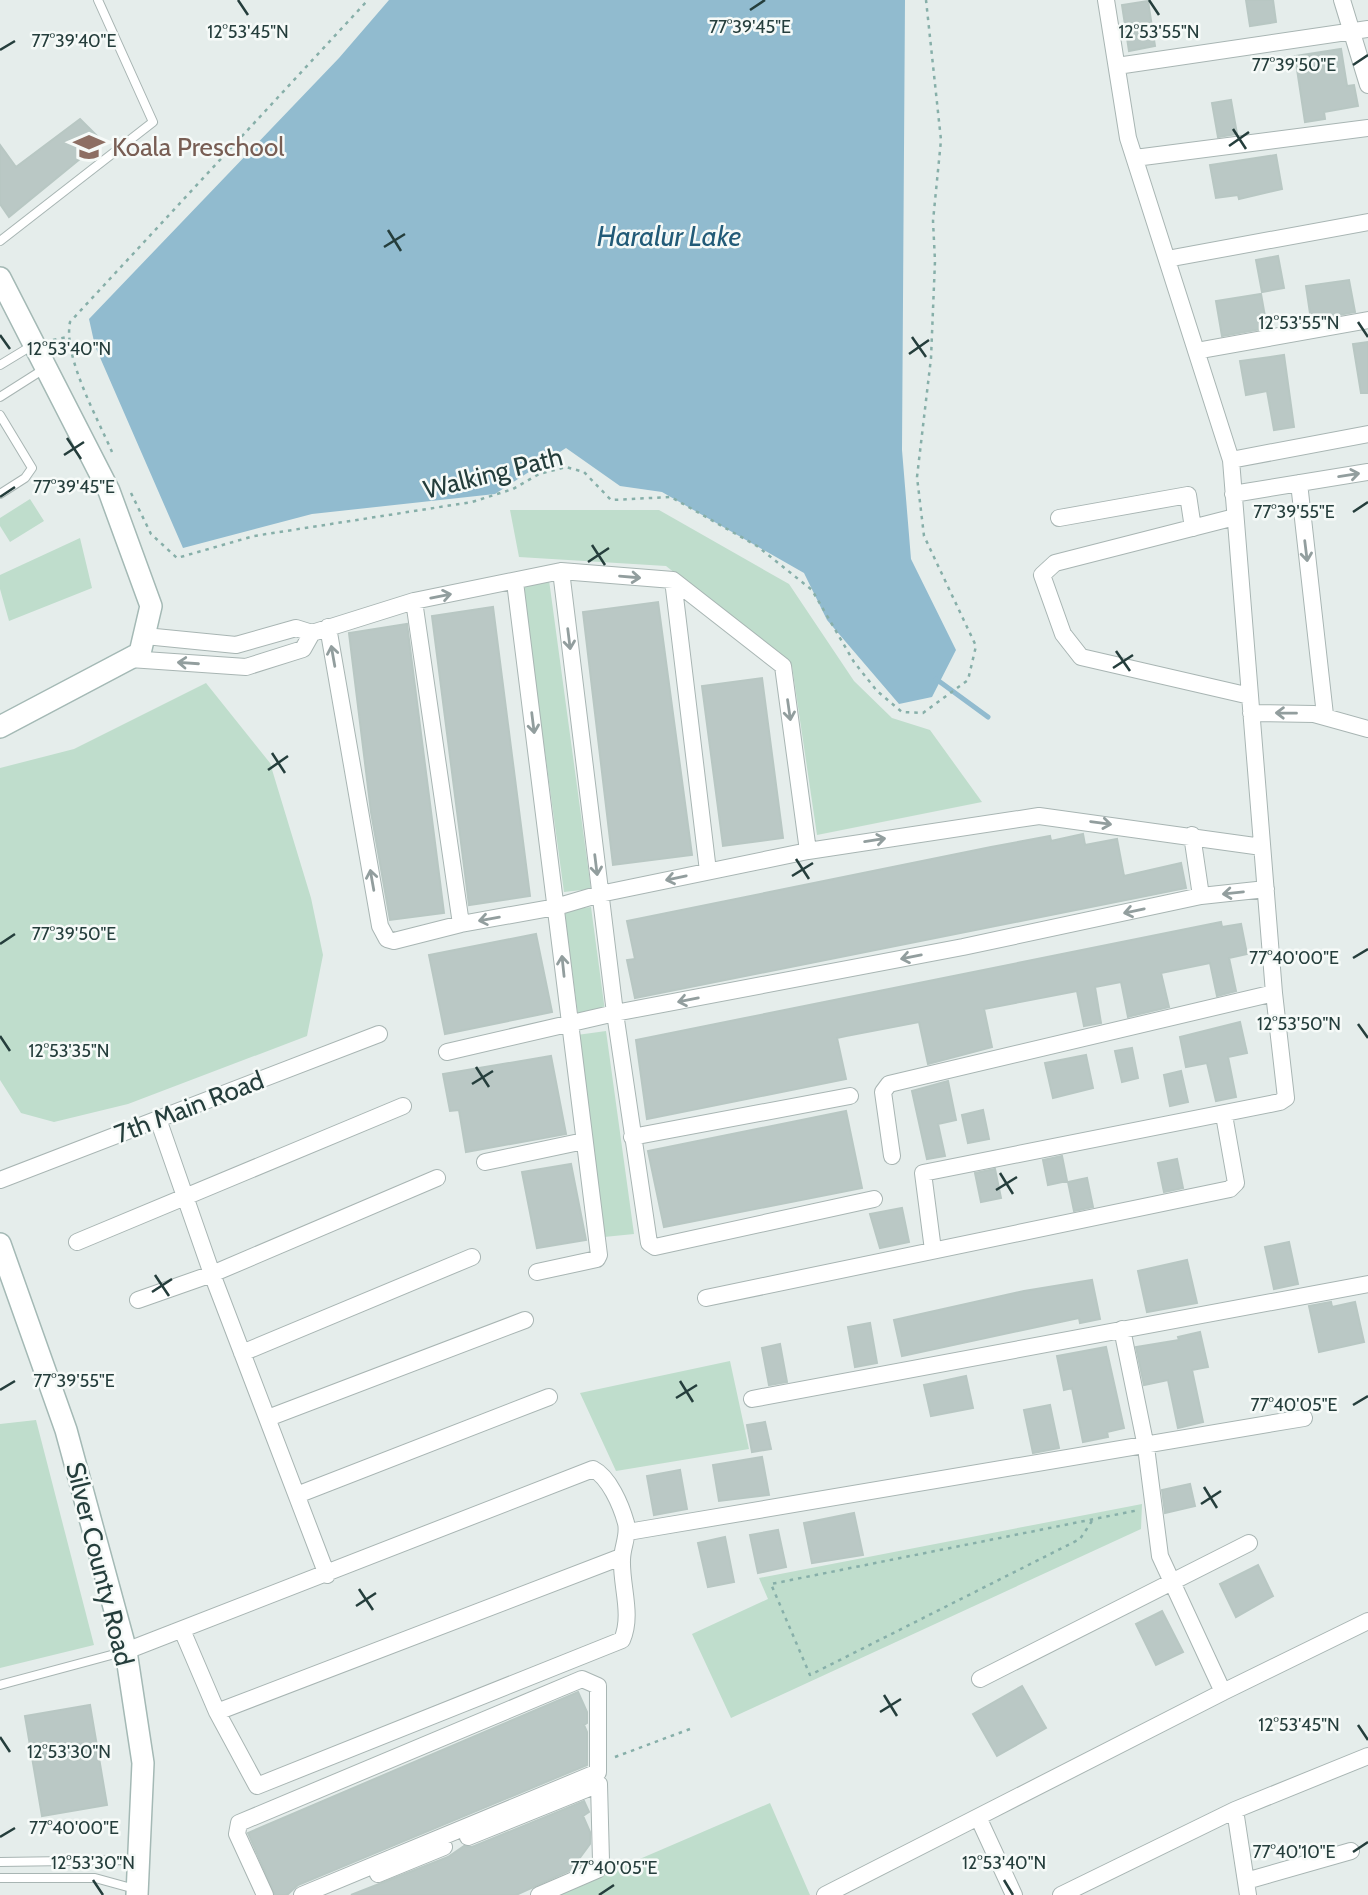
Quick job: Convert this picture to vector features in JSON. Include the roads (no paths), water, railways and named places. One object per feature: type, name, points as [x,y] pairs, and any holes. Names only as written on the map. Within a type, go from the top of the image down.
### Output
[{"type":"street","points":[[933,1250],[923,1173],[1224,1115],[1280,1102],[1286,1098],[1274,993],[1231,460],[1135,158],[1106,0]]},
{"type":"street","points":[[1342,0],[1360,30],[1368,85]]},
{"type":"street","points":[[1117,66],[1360,30]]},
{"type":"street","points":[[1135,158],[1368,128]]},
{"type":"street","points":[[1167,259],[1368,222]]},
{"type":"street","points":[[0,278],[109,491],[151,606],[140,653],[0,727]]},
{"type":"street","points":[[1196,351],[1368,320]]},
{"type":"street","points":[[1231,460],[1368,434]]},
{"type":"street","points":[[1233,494],[1368,472]]},
{"type":"street","points":[[1298,483],[1325,715]]},
{"type":"street","points":[[1059,518],[1188,495],[1193,528]]},
{"type":"street","points":[[1235,517],[1055,563],[1042,575],[1063,634],[1081,657],[1251,704],[1325,715],[1368,729]]},
{"type":"street","points":[[130,659],[246,667],[303,649],[312,634],[328,627],[414,601],[561,571],[673,580],[783,666],[808,851]]},
{"type":"street","points":[[561,571],[615,1013],[648,1240],[654,1247],[874,1199]]},
{"type":"street","points":[[673,580],[708,871]]},
{"type":"street","points":[[515,582],[599,1256],[537,1272]]},
{"type":"street","points":[[414,601],[461,924]]},
{"type":"street","points":[[328,627],[383,933],[394,941],[461,924],[556,907],[600,894],[808,851],[1039,816],[1192,835],[1262,847]]},
{"type":"street","points":[[145,636],[236,645],[296,628],[312,634]]},
{"type":"street","points":[[1192,835],[1201,896]]},
{"type":"street","points":[[447,1052],[570,1026],[615,1013],[963,947],[1201,896],[1266,889]]},
{"type":"street","points":[[892,1157],[883,1092],[889,1084],[1274,993]]},
{"type":"street","name":"7th Main Road","points":[[0,1180],[379,1034]]},
{"type":"street","points":[[632,1137],[850,1096]]},
{"type":"street","points":[[78,1242],[403,1105]]},
{"type":"street","points":[[706,1298],[1233,1188],[1236,1183],[1224,1115]]},
{"type":"street","points":[[158,1119],[212,1274],[327,1575]]},
{"type":"street","points":[[485,1162],[584,1141]]},
{"type":"street","points":[[138,1300],[212,1274],[437,1178]]},
{"type":"street","name":"Silver County Road","points":[[0,1244],[66,1430],[126,1651],[143,1763],[137,1892]]},
{"type":"street","points":[[242,1353],[472,1257]]},
{"type":"street","points":[[752,1399],[1368,1284]]},
{"type":"street","points":[[268,1418],[525,1320]]},
{"type":"street","points":[[1122,1329],[1146,1447],[1160,1556],[1223,1692]]},
{"type":"street","points":[[297,1495],[548,1396]]},
{"type":"street","points":[[628,1532],[1146,1447],[1304,1418]]},
{"type":"street","points":[[126,1651],[327,1575],[593,1469],[604,1475],[628,1532],[621,1557],[626,1622],[622,1640],[257,1786],[217,1712],[182,1630]]},
{"type":"street","points":[[980,1679],[1249,1544]]},
{"type":"street","points":[[217,1712],[621,1557]]},
{"type":"street","points":[[825,1895],[1368,1620]]},
{"type":"street","points":[[265,1895],[237,1834],[239,1823],[582,1679],[598,1686],[598,1772],[302,1895]]},
{"type":"street","points":[[1061,1895],[1235,1810],[1368,1756]]},
{"type":"street","points":[[327,1895],[599,1784],[601,1861],[597,1870],[539,1895]]},
{"type":"street","points":[[1235,1810],[1247,1888],[1351,1851]]},
{"type":"street","points":[[978,1817],[1014,1895]]},
{"type":"lane","points":[[0,241],[153,122],[98,0]]},
{"type":"lane","points":[[0,365],[35,344]]},
{"type":"lane","points":[[0,397],[47,367]]},
{"type":"lane","points":[[0,415],[32,468],[25,478],[0,495]]},
{"type":"lane","points":[[0,1685],[126,1651]]},
{"type":"lane","points":[[0,1862],[139,1860]]},
{"type":"lane","points":[[0,1878],[95,1878],[137,1892]]},
{"type":"water","name":"Haralur Lake","points":[[389,0],[905,0],[902,450],[911,559],[956,650],[932,697],[899,704],[827,620],[804,573],[662,492],[620,486],[566,448],[495,494],[312,514],[183,548],[95,346],[89,319],[339,58]]},
{"type":"waterway","points":[[936,679],[988,717]]},
{"type":"place","name":"Koala Preschool","points":[[89,147]]}]
